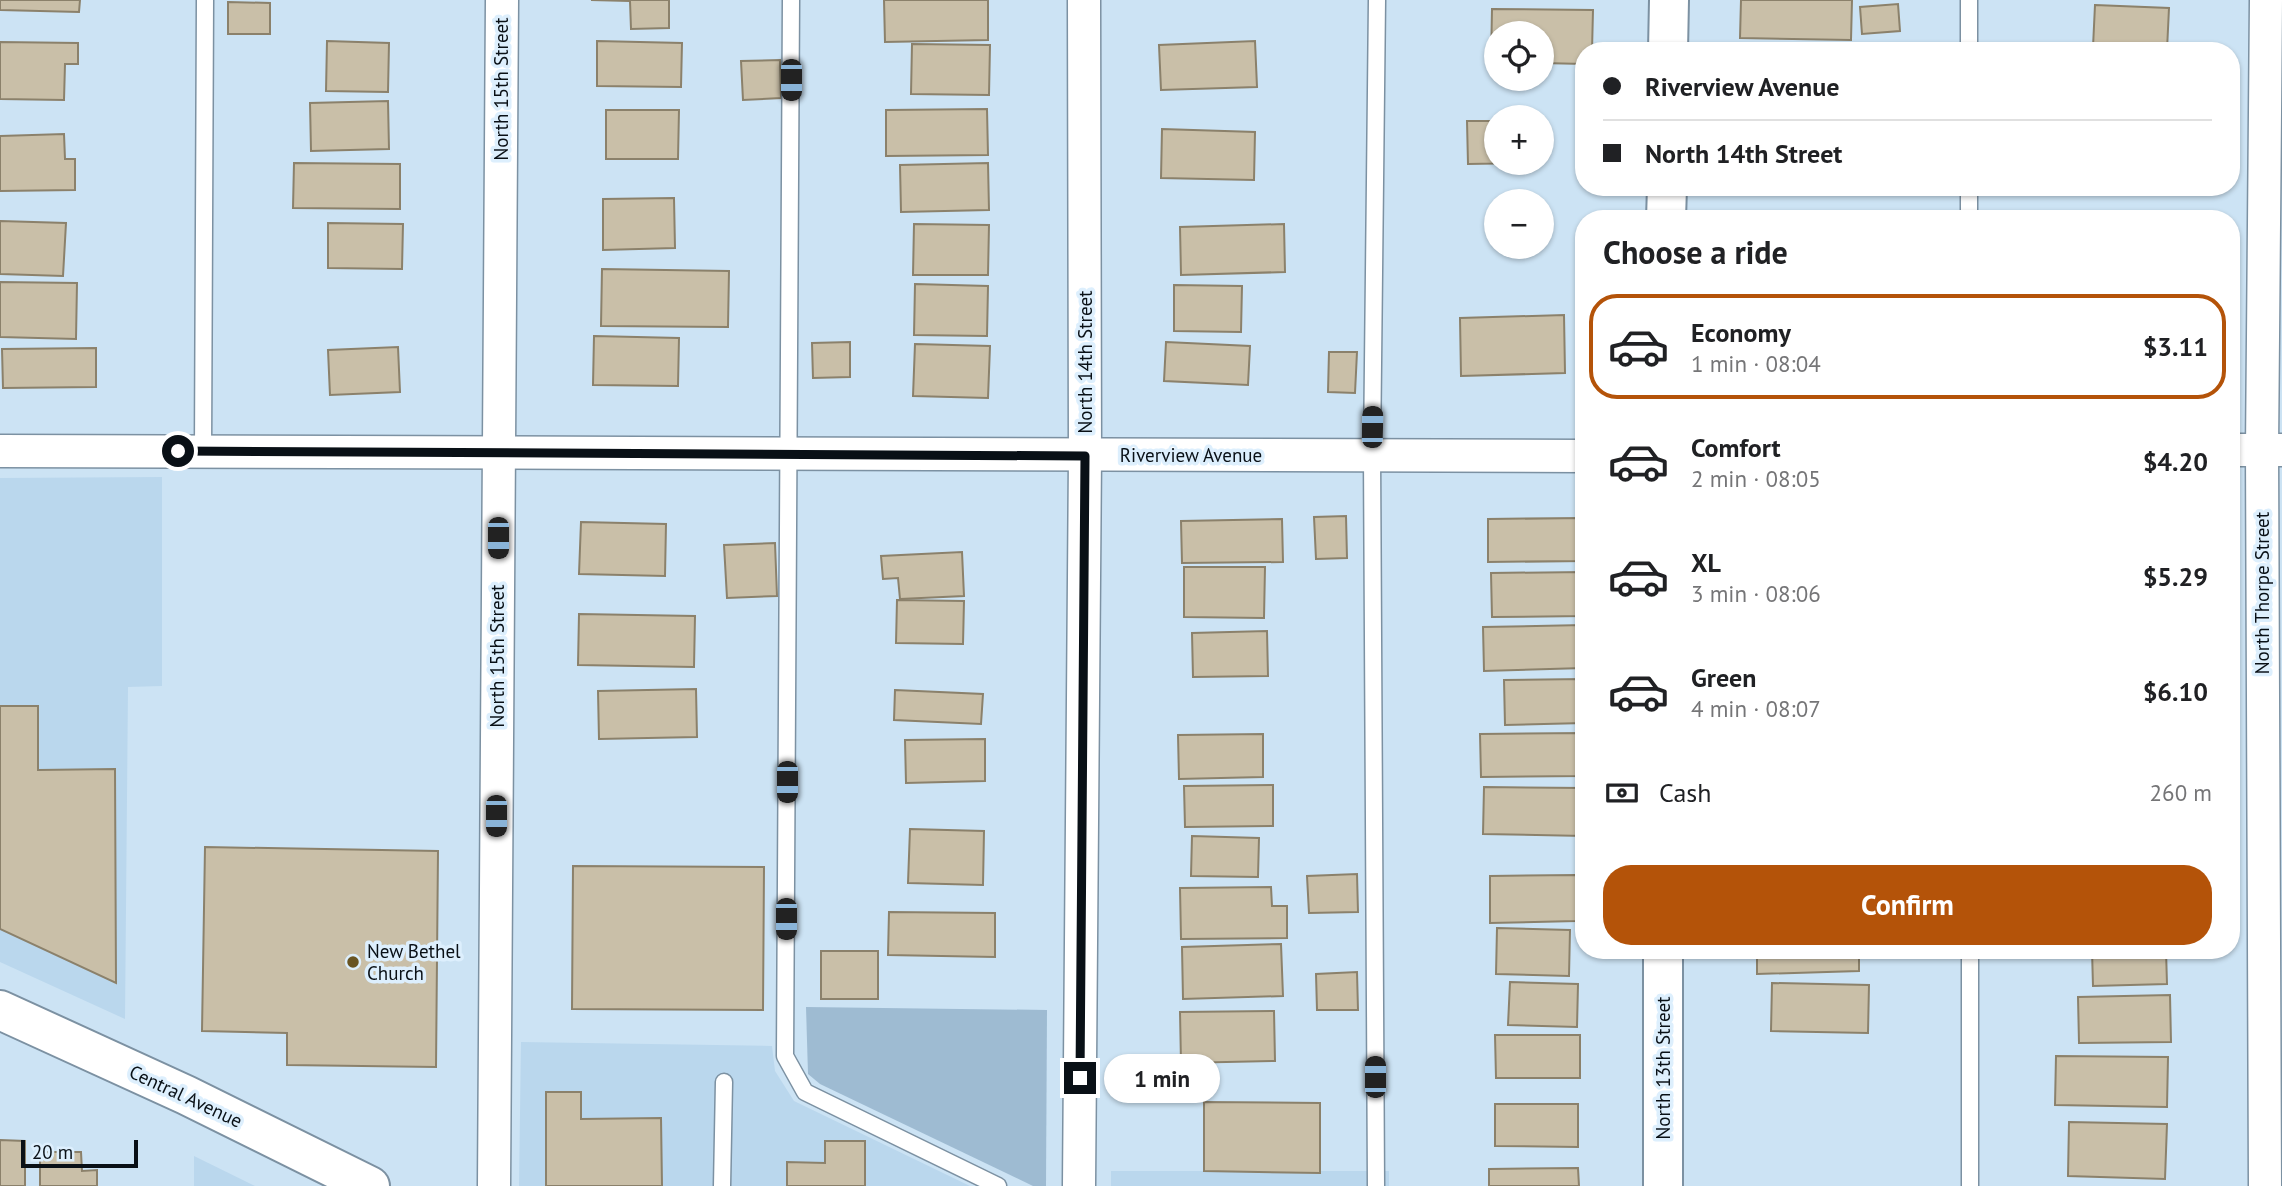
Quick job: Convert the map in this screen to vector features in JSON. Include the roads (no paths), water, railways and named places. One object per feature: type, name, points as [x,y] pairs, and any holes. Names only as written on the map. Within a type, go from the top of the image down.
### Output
[{"type":"main road","points":[[1668,42],[1669,0]]},
{"type":"main road","name":"North 13th Street","points":[[1663,959],[1663,1186]]},
{"type":"main road","name":"Central Avenue","points":[[0,1010],[186,1095],[370,1186]]},
{"type":"street","name":"North 15th Street","points":[[494,1186],[502,0]]},
{"type":"street","name":"North 14th Street","points":[[1079,1186],[1085,456],[1084,0]]},
{"type":"street","name":"North Thorpe Street","points":[[2265,1186],[2258,450],[2266,0]]},
{"type":"street","name":"Riverview Avenue","points":[[0,451],[1575,456]]},
{"type":"lane","points":[[203,451],[205,0]]},
{"type":"lane","points":[[791,0],[785,1056],[805,1092],[998,1186]]},
{"type":"lane","points":[[1376,1186],[1372,454],[1377,0]]},
{"type":"lane","points":[[1969,0],[1969,42]]},
{"type":"lane","points":[[1970,959],[1970,1186]]},
{"type":"lane","points":[[722,1186],[723,1082]]},
{"type":"place","name":"New Bethel Church","points":[[353,962]]}]
